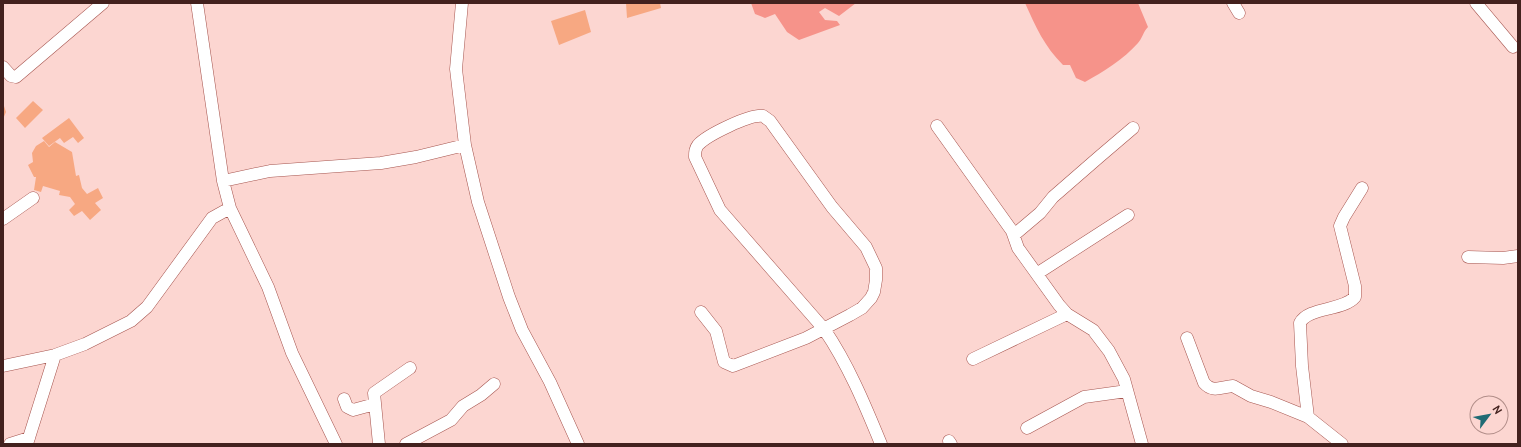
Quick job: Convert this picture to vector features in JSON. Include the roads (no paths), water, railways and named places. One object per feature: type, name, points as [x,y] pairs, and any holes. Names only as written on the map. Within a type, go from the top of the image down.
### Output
[{"type":"street","points":[[3,68],[11,76],[16,77],[103,3]]},
{"type":"street","points":[[196,3],[223,181],[230,208],[268,287],[292,353],[336,444]]},
{"type":"street","points":[[462,3],[456,69],[466,145],[478,202],[509,298],[522,330],[550,382],[578,444]]},
{"type":"street","points":[[1476,3],[1513,47]]},
{"type":"street","points":[[701,312],[716,331],[723,358],[730,366],[763,355],[824,329],[862,308],[874,292],[876,280],[874,262],[866,247],[832,207],[770,121],[763,116],[748,118],[706,138],[697,147],[695,156],[720,210],[824,329],[840,356],[881,444]]},
{"type":"street","points":[[937,126],[1014,235],[1018,248],[1038,273],[1059,305],[1067,314],[1087,325],[1098,334],[1120,370],[1142,444]]},
{"type":"street","points":[[1014,235],[1040,213],[1053,197],[1133,128]]},
{"type":"street","points":[[223,181],[270,171],[381,163],[416,157],[466,145]]},
{"type":"street","points":[[1308,417],[1302,366],[1300,323],[1305,316],[1348,303],[1355,297],[1355,286],[1340,226],[1362,188]]},
{"type":"street","points":[[3,219],[32,198]]},
{"type":"street","points":[[3,366],[55,355],[85,344],[125,324],[148,307],[201,231],[212,218],[230,208]]},
{"type":"street","points":[[1038,273],[1128,215]]},
{"type":"street","points":[[1468,257],[1503,258],[1518,256]]},
{"type":"street","points":[[973,359],[1067,314]]},
{"type":"street","points":[[1187,338],[1204,383],[1207,386],[1218,390],[1233,386],[1251,396],[1271,402],[1308,417],[1342,444]]},
{"type":"street","points":[[10,444],[28,441],[55,355]]},
{"type":"street","points":[[379,444],[374,393],[410,368]]},
{"type":"street","points":[[406,444],[451,420],[463,406],[481,395],[494,384]]},
{"type":"street","points":[[1027,428],[1084,397],[1127,391]]},
{"type":"street","points":[[344,399],[348,407],[353,410],[375,404]]}]
